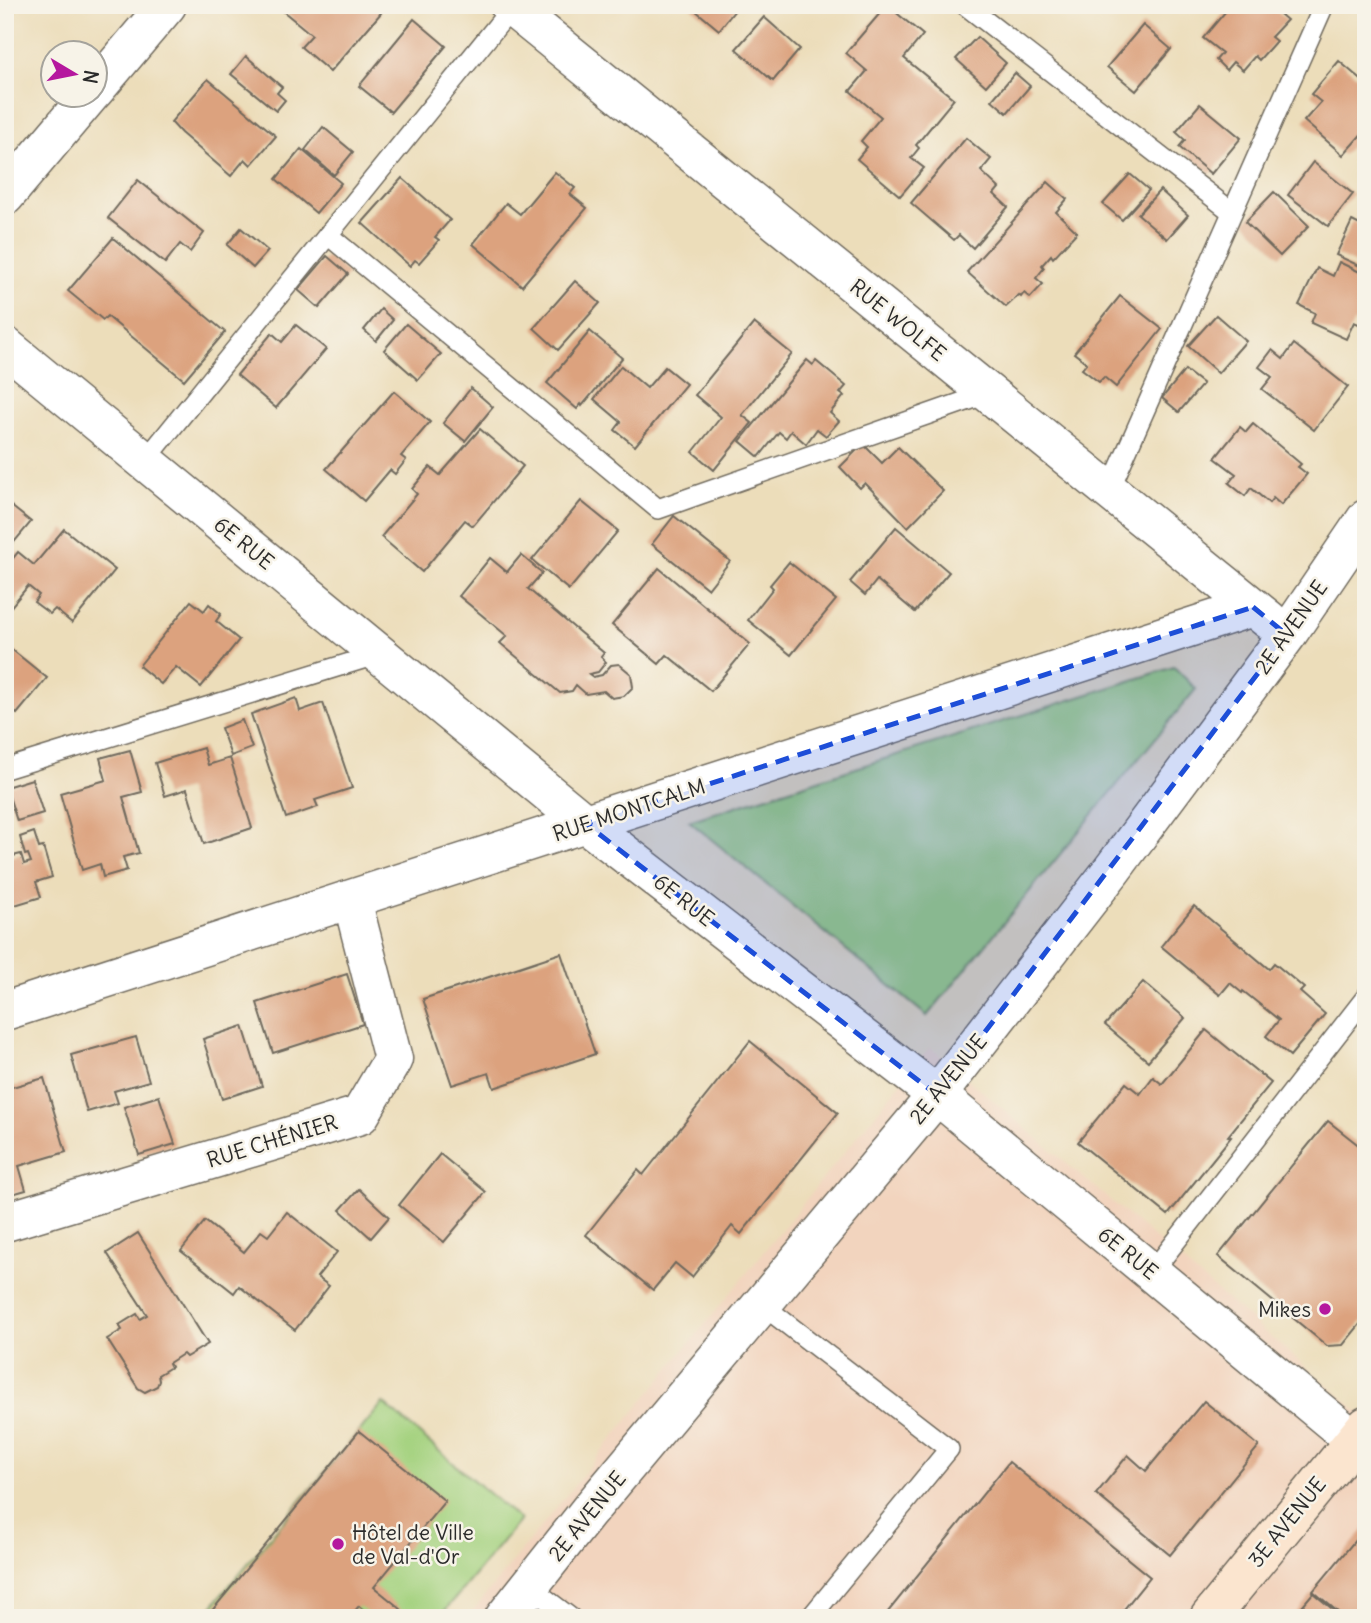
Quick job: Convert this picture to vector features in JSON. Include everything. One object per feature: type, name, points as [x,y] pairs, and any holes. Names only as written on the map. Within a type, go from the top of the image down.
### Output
[{"type":"main road","name":"3E AVENUE","points":[[1209,1618],[1362,1438]]},
{"type":"street","points":[[108,75],[167,5]]},
{"type":"street","name":"RUE WOLFE","points":[[512,6],[1287,635]]},
{"type":"street","points":[[5,196],[80,108]]},
{"type":"street","name":"6E RUE","points":[[5,346],[586,824],[937,1095],[1152,1272],[1362,1438]]},
{"type":"street","name":"2E AVENUE","points":[[504,1618],[588,1512],[937,1095],[1112,870],[1287,635],[1366,519]]},
{"type":"street","name":"RUE MONTCALM","points":[[5,1011],[1253,607]]},
{"type":"street","name":"RUE CHÉNIER","points":[[5,1222],[360,1115],[393,1059],[352,900]]},
{"type":"lane","points":[[965,5],[1232,212]]},
{"type":"lane","points":[[1109,491],[1324,5]]},
{"type":"lane","points":[[145,461],[512,6]]},
{"type":"lane","points":[[328,235],[658,509],[989,393]]},
{"type":"lane","points":[[5,769],[379,654]]},
{"type":"lane","points":[[1152,1272],[1366,997]]},
{"type":"lane","points":[[761,1304],[949,1449],[810,1618]]},
{"type":"lane","points":[[530,1587],[572,1618]]},
{"type":"highlighted area","points":[[1253,607],[1287,635],[937,1095],[586,824]]},
{"type":"shaded area","points":[[930,1047],[1366,1418],[1366,1618],[467,1618]]},
{"type":"green space","points":[[1174,667],[1196,689],[927,1016],[689,821]]},
{"type":"green space","name":"Hôtel de Ville de Val-d'Or","points":[[383,1403],[520,1520],[439,1618],[202,1618]]},
{"type":"building","points":[[287,5],[372,5],[381,13],[330,72],[301,47],[312,35],[283,11]]},
{"type":"building","points":[[689,5],[739,5],[719,30]]},
{"type":"building","points":[[887,5],[923,35],[904,58],[954,99],[916,145],[919,148],[911,158],[924,168],[900,196],[857,159],[867,147],[861,141],[881,117],[850,91],[867,71],[846,53]]},
{"type":"building","points":[[1231,5],[1278,5],[1274,9],[1287,20],[1271,37],[1276,41],[1259,60],[1255,56],[1243,70],[1233,62],[1226,70],[1216,60],[1222,53],[1203,38]]},
{"type":"building","points":[[764,17],[800,49],[773,81],[736,49]]},
{"type":"building","points":[[414,19],[446,46],[391,112],[359,86]]},
{"type":"building","points":[[1143,25],[1171,49],[1136,91],[1107,67]]},
{"type":"building","points":[[977,37],[1006,63],[986,86],[956,59]]},
{"type":"building","points":[[246,56],[282,87],[277,93],[285,100],[276,111],[231,74]]},
{"type":"building","points":[[1339,61],[1366,84],[1366,129],[1343,155],[1304,121],[1321,102],[1311,94]]},
{"type":"building","points":[[1015,73],[1030,86],[1007,113],[992,100]]},
{"type":"building","points":[[208,79],[276,136],[251,165],[245,159],[231,176],[171,122]]},
{"type":"building","points":[[1200,104],[1241,138],[1211,174],[1179,147],[1185,140],[1176,132]]},
{"type":"building","points":[[323,127],[353,152],[334,175],[305,150]]},
{"type":"building","points":[[966,138],[991,159],[981,171],[999,188],[994,194],[1008,207],[973,248],[959,235],[954,240],[911,203]]},
{"type":"building","points":[[301,149],[341,183],[316,213],[276,179]]},
{"type":"building","points":[[1313,162],[1353,194],[1328,226],[1288,195]]},
{"type":"building","points":[[555,172],[575,188],[570,194],[587,208],[522,286],[473,244],[506,203],[520,214]]},
{"type":"building","points":[[1130,174],[1149,190],[1122,220],[1103,204]]},
{"type":"building","points":[[402,178],[450,220],[435,237],[439,240],[419,263],[415,260],[410,266],[362,223]]},
{"type":"building","points":[[138,180],[204,233],[190,252],[180,244],[165,263],[108,218]]},
{"type":"building","points":[[1048,182],[1067,199],[1056,212],[1077,232],[1053,258],[1051,255],[1042,265],[1044,268],[1036,278],[1043,284],[1030,298],[1024,293],[1006,307],[967,272]]},
{"type":"building","points":[[1160,190],[1188,215],[1167,239],[1138,214]]},
{"type":"building","points":[[1274,192],[1309,226],[1280,256],[1245,222]]},
{"type":"building","points":[[1352,221],[1366,228],[1366,269],[1336,255]]},
{"type":"building","points":[[241,228],[268,251],[253,268],[227,245]]},
{"type":"building","points":[[113,238],[225,332],[184,380],[107,316],[103,320],[68,291]]},
{"type":"building","points":[[327,256],[348,274],[319,308],[298,290]]},
{"type":"building","points":[[1339,262],[1366,275],[1366,327],[1354,322],[1346,339],[1311,323],[1315,313],[1299,305],[1317,268],[1333,276]]},
{"type":"building","points":[[575,281],[600,303],[558,350],[534,328]]},
{"type":"building","points":[[1120,296],[1162,329],[1116,387],[1104,377],[1099,382],[1082,369],[1087,363],[1074,353]]},
{"type":"building","points":[[381,309],[393,320],[376,341],[364,330]]},
{"type":"building","points":[[1216,315],[1246,341],[1218,373],[1188,346]]},
{"type":"building","points":[[754,323],[792,354],[742,415],[752,423],[714,470],[693,452],[721,417],[695,395]]},
{"type":"building","points":[[406,324],[441,354],[418,380],[384,350]]},
{"type":"building","points":[[296,325],[326,349],[276,408],[237,375],[272,333],[282,342]]},
{"type":"building","points":[[590,331],[622,358],[577,409],[547,383]]},
{"type":"building","points":[[1294,344],[1348,387],[1314,430],[1262,389],[1272,377],[1259,367],[1272,350],[1283,359]]},
{"type":"building","points":[[807,360],[813,365],[816,361],[846,386],[840,393],[844,396],[830,413],[839,421],[826,436],[817,429],[806,444],[791,431],[786,438],[779,432],[759,457],[740,441]]},
{"type":"building","points":[[621,366],[647,388],[665,367],[686,384],[635,446],[615,430],[621,422],[594,399]]},
{"type":"building","points":[[1185,370],[1203,384],[1179,412],[1162,398]]},
{"type":"building","points":[[471,388],[493,407],[465,441],[443,423]]},
{"type":"building","points":[[394,391],[430,422],[401,456],[406,460],[395,474],[390,470],[364,501],[326,469]]},
{"type":"building","points":[[1253,424],[1301,464],[1298,467],[1307,474],[1281,505],[1273,498],[1269,503],[1251,488],[1245,496],[1229,483],[1236,474],[1215,458],[1240,427],[1246,432]]},
{"type":"building","points":[[480,429],[523,466],[473,526],[465,520],[422,572],[381,537],[417,494],[412,489],[430,467],[440,475]]},
{"type":"building","points":[[863,444],[882,463],[898,447],[943,491],[908,527],[865,483],[860,488],[840,467]]},
{"type":"building","points":[[5,501],[31,522],[5,553]]},
{"type":"building","points":[[581,501],[618,531],[569,590],[532,560]]},
{"type":"building","points":[[674,516],[730,561],[708,589],[652,544]]},
{"type":"building","points":[[896,527],[949,572],[915,612],[877,580],[865,595],[850,582]]},
{"type":"building","points":[[64,529],[115,570],[72,623],[55,609],[50,614],[34,602],[39,595],[28,586],[5,614],[5,568],[18,552],[34,565]]},
{"type":"building","points":[[521,555],[542,573],[528,589],[604,653],[601,657],[606,662],[598,672],[589,674],[593,677],[602,675],[611,665],[619,664],[631,674],[633,687],[624,696],[612,698],[604,691],[586,694],[576,685],[572,691],[560,693],[500,643],[507,636],[459,596],[490,558],[507,572]]},
{"type":"building","points":[[789,562],[836,600],[791,655],[748,620],[773,588],[770,585]]},
{"type":"building","points":[[659,568],[750,644],[711,691],[667,655],[659,664],[612,625]]},
{"type":"building","points":[[191,601],[204,611],[209,604],[221,614],[216,621],[239,640],[201,687],[176,667],[161,684],[139,666]]},
{"type":"building","points":[[5,644],[47,678],[17,714],[5,704]]},
{"type":"building","points":[[296,698],[300,711],[323,703],[352,788],[315,800],[318,807],[286,818],[251,714]]},
{"type":"building","points":[[242,720],[252,748],[231,756],[221,728]]},
{"type":"building","points":[[203,748],[208,765],[230,758],[252,828],[204,844],[187,789],[165,796],[155,763]]},
{"type":"building","points":[[130,750],[142,792],[123,797],[139,853],[123,857],[127,870],[103,877],[100,864],[82,870],[60,793],[106,780],[100,758]]},
{"type":"building","points":[[32,779],[43,813],[17,821],[6,787]]},
{"type":"building","points":[[34,832],[39,848],[43,847],[52,877],[36,882],[41,897],[5,908],[5,858],[21,854],[24,864],[31,862],[28,854],[25,855],[20,837]]},
{"type":"building","points":[[1194,906],[1269,969],[1274,963],[1304,988],[1300,992],[1325,1014],[1290,1056],[1266,1036],[1279,1020],[1230,983],[1220,995],[1161,946]]},
{"type":"building","points":[[561,953],[595,1054],[494,1088],[489,1073],[452,1085],[423,999]]},
{"type":"building","points":[[347,974],[363,1024],[273,1053],[257,1003]]},
{"type":"building","points":[[1143,982],[1185,1018],[1148,1061],[1105,1025]]},
{"type":"building","points":[[243,1026],[262,1086],[222,1099],[203,1039]]},
{"type":"building","points":[[1206,1030],[1271,1083],[1168,1215],[1078,1142],[1126,1083],[1140,1094],[1153,1077],[1162,1084]]},
{"type":"building","points":[[136,1037],[149,1081],[114,1091],[118,1103],[87,1112],[71,1055]]},
{"type":"building","points":[[750,1041],[838,1113],[741,1234],[732,1226],[692,1277],[675,1263],[653,1290],[586,1235],[638,1170],[643,1175]]},
{"type":"building","points":[[44,1078],[66,1152],[19,1166],[26,1190],[5,1196],[5,1089]]},
{"type":"building","points":[[159,1096],[175,1144],[139,1155],[124,1107]]},
{"type":"building","points":[[1328,1121],[1366,1151],[1366,1317],[1343,1345],[1327,1346],[1218,1256]]},
{"type":"building","points":[[440,1154],[486,1192],[444,1242],[399,1205]]},
{"type":"building","points":[[359,1189],[389,1217],[371,1238],[340,1210]]},
{"type":"building","points":[[287,1212],[337,1252],[317,1277],[329,1286],[295,1330],[239,1286],[234,1293],[181,1251],[205,1221],[244,1252],[261,1231],[268,1236]]},
{"type":"building","points":[[138,1233],[208,1344],[169,1363],[171,1367],[158,1375],[157,1386],[145,1392],[138,1388],[107,1339],[122,1330],[119,1325],[137,1314],[140,1319],[147,1315],[107,1253]]},
{"type":"building","points":[[1204,1401],[1259,1446],[1170,1555],[1096,1494],[1128,1455],[1146,1471]]},
{"type":"building","name":"Hôtel de Ville de Val-d'Or","points":[[359,1431],[445,1501],[374,1587],[401,1609],[393,1618],[373,1618],[359,1606],[349,1618],[206,1618]]},
{"type":"building","points":[[1009,1462],[1150,1577],[1117,1618],[883,1618]]},
{"type":"building","points":[[1366,1527],[1366,1618],[1345,1618],[1313,1591]]},
{"type":"building","points":[[1313,1593],[1343,1618],[1292,1618]]},
{"type":"place","name":"Mikes","points":[[1325,1309]]},
{"type":"place","name":"Hôtel de Ville de Val-d'Or","points":[[338,1544]]}]
